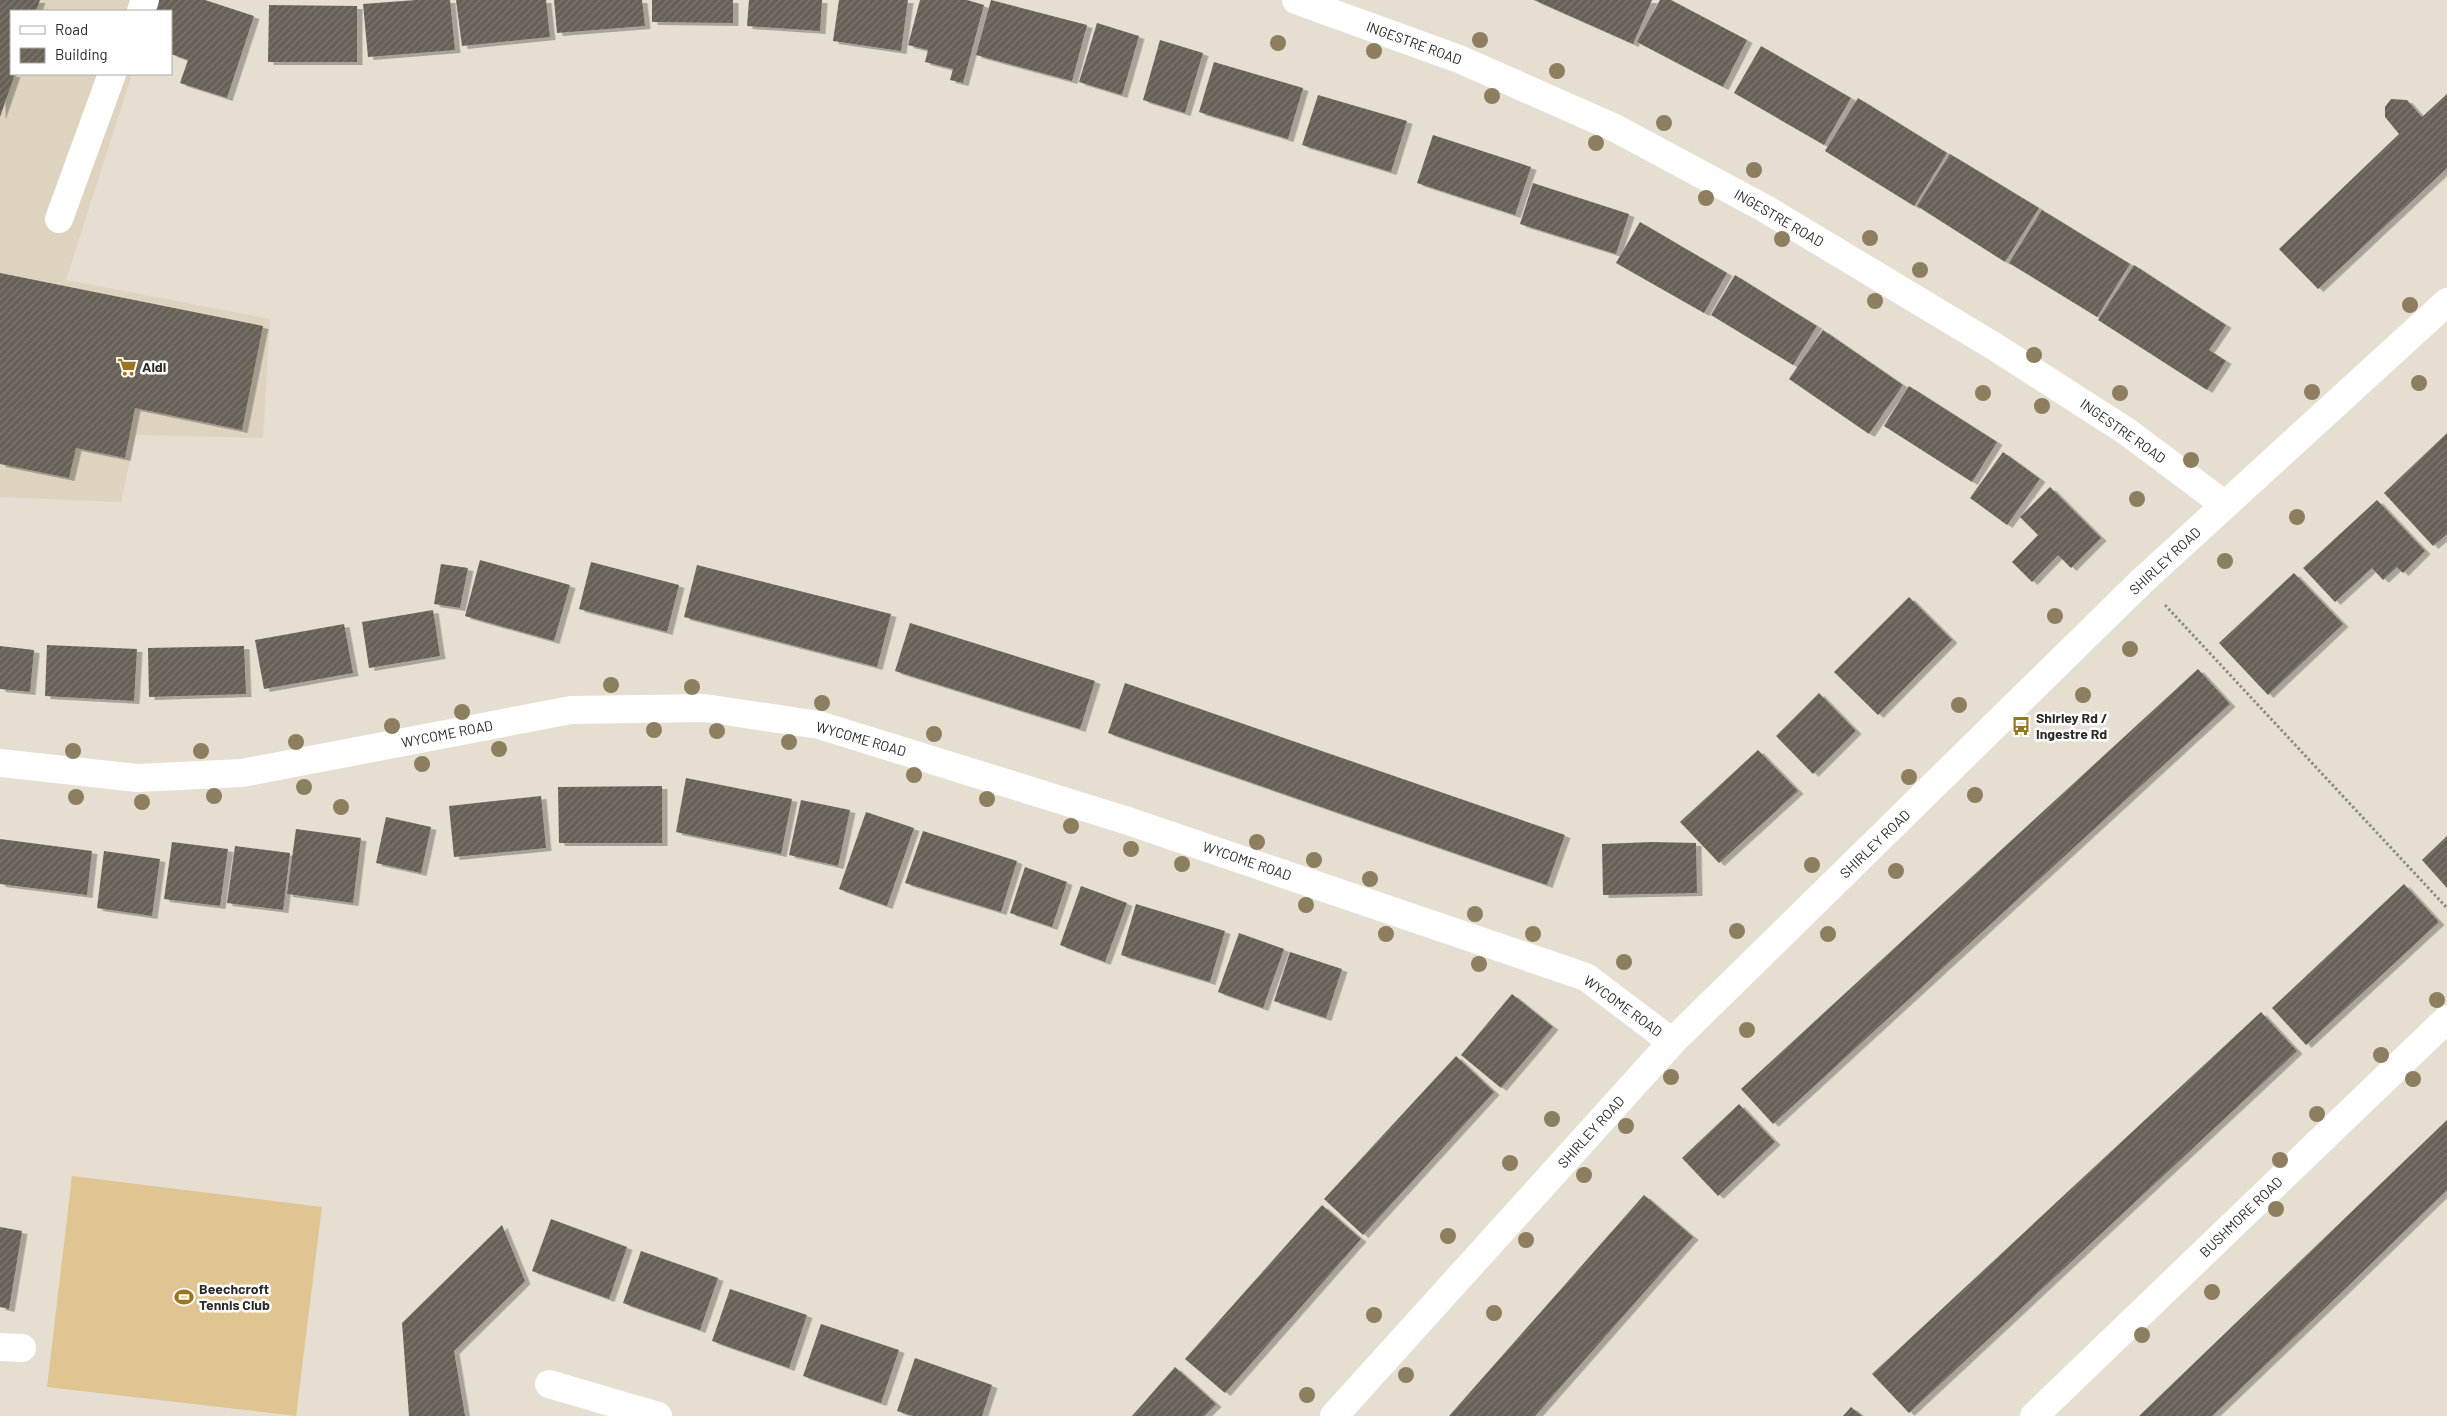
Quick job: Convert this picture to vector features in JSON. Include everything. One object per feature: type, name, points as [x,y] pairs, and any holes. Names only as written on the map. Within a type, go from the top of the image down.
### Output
[{"type":"street","name":"INGESTRE ROAD","points":[[1296,0],[1459,59],[1606,124],[1764,208],[1992,345],[2110,420],[2225,505]]},
{"type":"street","points":[[59,219],[112,75]]},
{"type":"street","name":"SHIRLEY ROAD","points":[[1334,1416],[1672,1042],[2142,581],[2447,302]]},
{"type":"street","name":"WYCOME ROAD","points":[[0,763],[136,778],[242,773],[571,710],[705,708],[819,725],[1125,820],[1586,977],[1672,1042]]},
{"type":"street","name":"BUSHMORE ROAD","points":[[2034,1416],[2447,1018]]},
{"type":"street","points":[[549,1384],[658,1416]]},
{"type":"path","points":[[2142,581],[2447,908]]},
{"type":"shaded area","points":[[0,0],[155,0],[152,10],[10,10],[10,75],[132,75],[66,280],[270,319],[263,438],[136,435],[121,502],[0,497]]},
{"type":"shaded area","name":"Beechcroft Tennis Club","points":[[72,1176],[322,1207],[296,1416],[47,1387]]},
{"type":"building","points":[[0,0],[40,0],[36,10],[10,10],[10,75],[15,75],[0,117]]},
{"type":"building","points":[[156,0],[205,0],[254,16],[227,98],[180,83],[188,60],[172,54],[172,10],[153,10]]},
{"type":"building","points":[[416,0],[450,0],[455,50],[368,57],[363,4]]},
{"type":"building","points":[[456,0],[546,0],[550,37],[462,46]]},
{"type":"building","points":[[554,0],[642,0],[645,26],[557,33]]},
{"type":"building","points":[[652,0],[733,0],[733,23],[652,22]]},
{"type":"building","points":[[749,0],[822,0],[820,31],[747,26]]},
{"type":"building","points":[[839,0],[908,0],[901,51],[833,41]]},
{"type":"building","points":[[920,0],[967,0],[984,5],[963,83],[950,80],[953,69],[925,62],[928,50],[908,45]]},
{"type":"building","points":[[991,0],[1087,25],[1072,81],[976,55]]},
{"type":"building","points":[[1534,0],[1652,0],[1633,44]]},
{"type":"building","points":[[1660,0],[1671,0],[1747,40],[1723,87],[1637,42]]},
{"type":"building","points":[[269,5],[357,6],[357,62],[268,62]]},
{"type":"building","points":[[1097,23],[1139,36],[1122,95],[1079,82]]},
{"type":"building","points":[[1160,40],[1203,53],[1185,113],[1143,100]]},
{"type":"building","points":[[1761,46],[1851,98],[1824,145],[1734,93]]},
{"type":"building","points":[[1214,62],[1303,88],[1288,139],[1199,112]]},
{"type":"building","points":[[2447,94],[2447,168],[2318,289],[2279,249],[2399,134],[2385,117],[2385,107],[2391,99],[2407,100],[2422,117]]},
{"type":"building","points":[[1318,95],[1407,121],[1391,172],[1302,145]]},
{"type":"building","points":[[1858,98],[1947,153],[1914,206],[1825,151]]},
{"type":"building","points":[[1433,135],[1531,167],[1515,215],[1417,183]]},
{"type":"building","points":[[1950,154],[2039,208],[2005,262],[1917,206]]},
{"type":"building","points":[[1533,183],[1629,214],[1616,254],[1520,224]]},
{"type":"building","points":[[2042,210],[2130,264],[2097,317],[2009,263]]},
{"type":"building","points":[[1640,222],[1727,273],[1704,313],[1616,263]]},
{"type":"building","points":[[2134,265],[2226,325],[2209,350],[2226,361],[2207,390],[2098,320]]},
{"type":"building","name":"Aldi","points":[[0,273],[263,326],[242,430],[135,408],[125,458],[76,448],[69,478],[0,464]]},
{"type":"building","points":[[1735,275],[1817,326],[1793,365],[1711,315]]},
{"type":"building","points":[[1823,330],[1903,385],[1869,434],[1789,379]]},
{"type":"building","points":[[1909,386],[1997,442],[1972,482],[1884,426]]},
{"type":"building","points":[[2447,433],[2447,534],[2433,546],[2384,493]]},
{"type":"building","points":[[2003,452],[2040,479],[2007,525],[1970,498]]},
{"type":"building","points":[[2050,487],[2101,538],[2071,568],[2058,555],[2032,582],[2012,562],[2038,535],[2020,517]]},
{"type":"building","points":[[2377,500],[2425,551],[2403,573],[2397,567],[2383,580],[2372,568],[2335,602],[2303,568]]},
{"type":"building","points":[[480,560],[570,585],[554,641],[465,616]]},
{"type":"building","points":[[591,562],[679,585],[667,632],[579,609]]},
{"type":"building","points":[[441,564],[468,568],[460,608],[434,604]]},
{"type":"building","points":[[697,565],[891,614],[877,667],[684,617]]},
{"type":"building","points":[[2294,573],[2343,624],[2268,695],[2219,643]]},
{"type":"building","points":[[1909,597],[1952,640],[1878,715],[1834,672]]},
{"type":"building","points":[[433,610],[440,656],[369,668],[362,622]]},
{"type":"building","points":[[910,623],[1095,681],[1080,729],[895,671]]},
{"type":"building","points":[[344,624],[353,673],[264,689],[255,640]]},
{"type":"building","points":[[47,645],[137,649],[134,701],[45,696]]},
{"type":"building","points":[[0,646],[34,650],[30,692],[0,689]]},
{"type":"building","points":[[244,646],[246,694],[149,697],[148,648]]},
{"type":"building","points":[[2198,669],[2230,704],[1773,1124],[1741,1089]]},
{"type":"building","points":[[1125,683],[1565,835],[1547,885],[1108,733]]},
{"type":"building","points":[[1819,693],[1856,731],[1813,774],[1776,736]]},
{"type":"building","points":[[1758,750],[1798,791],[1719,863],[1680,822]]},
{"type":"building","points":[[686,778],[792,799],[781,854],[676,832]]},
{"type":"building","points":[[662,786],[662,843],[559,843],[558,787]]},
{"type":"building","points":[[541,796],[546,848],[454,857],[449,806]]},
{"type":"building","points":[[801,800],[850,810],[838,866],[789,855]]},
{"type":"building","points":[[866,812],[914,828],[887,906],[839,889]]},
{"type":"building","points":[[386,817],[431,827],[421,873],[376,863]]},
{"type":"building","points":[[296,829],[361,838],[353,903],[287,894]]},
{"type":"building","points":[[923,831],[1017,861],[1001,912],[905,883]]},
{"type":"building","points":[[2447,836],[2447,888],[2422,860]]},
{"type":"building","points":[[0,839],[92,851],[87,895],[0,884]]},
{"type":"building","points":[[172,842],[228,849],[220,906],[164,899]]},
{"type":"building","points":[[1696,843],[1697,893],[1603,895],[1602,844]]},
{"type":"building","points":[[235,846],[290,853],[283,910],[227,903]]},
{"type":"building","points":[[104,851],[160,859],[152,916],[97,908]]},
{"type":"building","points":[[1025,867],[1067,882],[1052,927],[1010,913]]},
{"type":"building","points":[[2404,884],[2439,922],[2306,1045],[2272,1008]]},
{"type":"building","points":[[1081,886],[1127,903],[1105,962],[1060,945]]},
{"type":"building","points":[[1136,904],[1225,931],[1210,982],[1121,955]]},
{"type":"building","points":[[1239,933],[1284,949],[1263,1008],[1218,992]]},
{"type":"building","points":[[1290,952],[1342,969],[1326,1018],[1274,1001]]},
{"type":"building","points":[[1512,994],[1553,1027],[1501,1088],[1461,1055]]},
{"type":"building","points":[[2261,1012],[2297,1051],[1909,1413],[1872,1374]]},
{"type":"building","points":[[1456,1056],[1494,1092],[1363,1235],[1324,1199]]},
{"type":"building","points":[[1739,1104],[1775,1142],[1718,1196],[1682,1158]]},
{"type":"building","points":[[2447,1120],[2447,1190],[2344,1290],[2212,1416],[2139,1416]]},
{"type":"building","points":[[1644,1195],[1693,1237],[1535,1416],[1449,1416]]},
{"type":"building","points":[[1322,1205],[1361,1239],[1225,1393],[1185,1359]]},
{"type":"building","points":[[551,1219],[627,1247],[609,1299],[532,1271]]},
{"type":"building","points":[[502,1225],[525,1281],[454,1351],[465,1416],[409,1416],[402,1323]]},
{"type":"building","points":[[0,1227],[22,1231],[9,1309],[0,1307]]},
{"type":"building","points":[[641,1251],[718,1278],[700,1330],[623,1303]]},
{"type":"building","points":[[730,1289],[807,1315],[789,1368],[712,1341]]},
{"type":"building","points":[[821,1324],[899,1350],[881,1403],[803,1376]]},
{"type":"building","points":[[915,1358],[992,1385],[982,1416],[913,1416],[897,1411]]},
{"type":"building","points":[[1175,1367],[1216,1404],[1204,1416],[1132,1416]]},
{"type":"building","points":[[1851,1407],[1862,1416],[1843,1416]]},
{"type":"place","name":"Aldi","points":[[127,367]]},
{"type":"place","name":"Shirley Rd / Ingestre Rd","points":[[2021,726]]},
{"type":"place","name":"Beechcroft Tennis Club","points":[[184,1297]]}]
